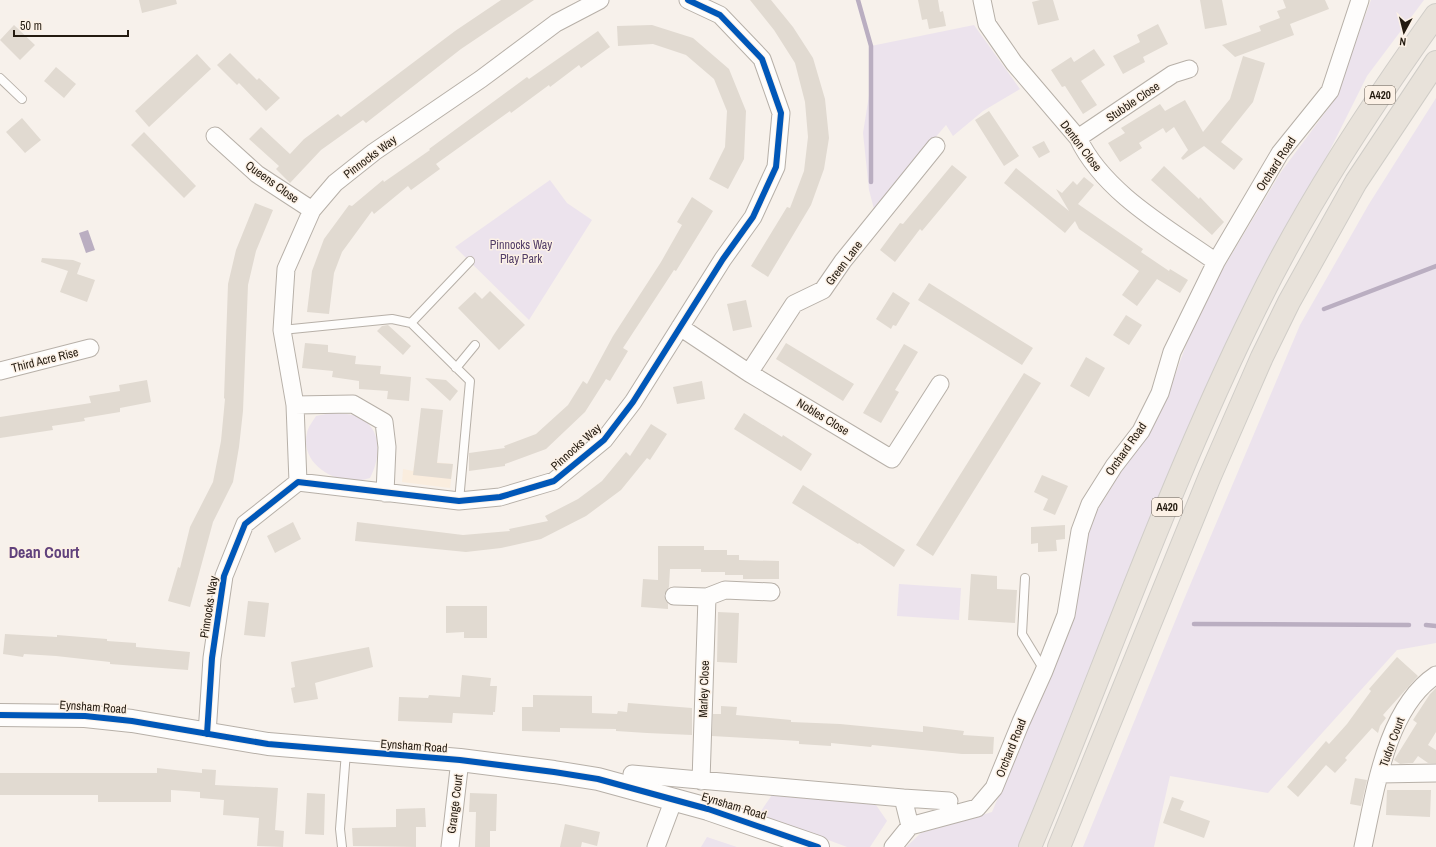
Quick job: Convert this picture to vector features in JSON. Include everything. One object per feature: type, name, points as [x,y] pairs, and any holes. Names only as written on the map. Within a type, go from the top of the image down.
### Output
[{"type":"highway","name":"A420","points":[[1030,847],[1196,437],[1255,308],[1327,178],[1395,72],[1436,16]]},
{"type":"highway","name":"A420","points":[[1059,847],[1210,476],[1262,357],[1289,302],[1356,182],[1436,62]]},
{"type":"main road","name":"Eynsham Road","points":[[0,715],[85,716],[132,721],[268,744],[460,760],[598,779],[674,799],[750,822],[818,847]]},
{"type":"street","name":"Pinnocks Way","points":[[298,482],[295,405],[282,330],[286,269],[312,210],[335,183],[374,152],[481,79],[556,23],[600,0]]},
{"type":"street","name":"Pinnocks Way","points":[[207,734],[212,658],[224,576],[245,524],[298,482],[459,501],[500,497],[554,481],[604,440],[633,402],[723,259],[753,217],[776,167],[781,113],[762,58],[720,15],[688,0]]},
{"type":"street","name":"Denton Close","points":[[982,0],[987,24],[1014,64],[1078,138],[1090,159],[1104,176],[1127,199],[1216,262]]},
{"type":"street","name":"Orchard Road","points":[[910,826],[976,808],[994,788],[1044,671],[1066,615],[1080,531],[1090,504],[1114,466],[1141,431],[1160,393],[1172,352],[1216,262],[1280,153],[1330,91],[1360,0]]},
{"type":"street","name":"Stubble Close","points":[[1078,138],[1173,74],[1189,69]]},
{"type":"street","name":"Queens Close","points":[[214,136],[257,174],[312,210]]},
{"type":"street","name":"Green Lane","points":[[749,373],[794,304],[823,290],[843,261],[936,146]]},
{"type":"street","name":"Nobles Close","points":[[680,328],[749,373],[892,458],[940,384]]},
{"type":"street","name":"Third Acre Rise","points":[[0,371],[90,348]]},
{"type":"street","points":[[295,405],[354,404],[384,422],[387,447],[385,493]]},
{"type":"street","points":[[674,596],[707,597],[725,590],[771,592]]},
{"type":"street","name":"Marley Close","points":[[701,780],[707,597]]},
{"type":"street","name":"Tudor Court","points":[[1363,847],[1380,774],[1395,727],[1404,709],[1425,682],[1436,675]]},
{"type":"street","name":"Grange Court","points":[[450,847],[460,760]]},
{"type":"street","name":"Tudor Court","points":[[1380,774],[1436,773]]},
{"type":"street","name":"Eynsham Road","points":[[632,774],[949,801]]},
{"type":"street","points":[[893,847],[910,826],[903,798]]},
{"type":"street","points":[[656,847],[674,799]]},
{"type":"lane","points":[[0,78],[22,99]]},
{"type":"lane","points":[[411,323],[470,261]]},
{"type":"lane","points":[[282,330],[392,319],[411,323],[470,381],[459,501]]},
{"type":"lane","points":[[456,368],[475,345]]},
{"type":"lane","points":[[1025,578],[1022,634],[1044,671]]},
{"type":"lane","points":[[342,847],[340,829],[346,751]]},
{"type":"shaded area","points":[[88,230],[95,250],[86,253],[79,233]]},
{"type":"shaded area","points":[[415,460],[453,464],[450,488],[402,482],[403,469],[413,471]]},
{"type":"green space","points":[[1371,0],[1424,0],[1367,76],[1311,188],[1019,847],[906,847],[921,833],[992,812],[1040,698],[1090,522],[1166,400],[1200,307],[1281,172],[1333,102]]},
{"type":"green space","points":[[974,25],[1020,89],[983,111],[953,136],[946,125],[874,209],[869,190],[863,133],[871,83],[871,46]]},
{"type":"green space","points":[[1436,98],[1436,643],[1397,650],[1268,793],[1170,776],[1154,847],[1083,847],[1185,597],[1300,325],[1369,204]]},
{"type":"green space","name":"Pinnocks Way Play Park","points":[[550,180],[567,203],[592,220],[529,320],[455,247]]},
{"type":"green space","points":[[331,413],[358,416],[373,430],[378,446],[376,462],[370,478],[347,480],[336,477],[325,472],[316,465],[310,456],[306,445],[309,426],[316,416]]},
{"type":"green space","points":[[899,584],[961,588],[959,620],[897,616]]},
{"type":"green space","points":[[774,792],[874,802],[887,821],[870,847],[847,847],[759,814]]},
{"type":"green space","points":[[707,837],[737,847],[701,847]]},
{"type":"building","points":[[139,0],[176,0],[177,4],[142,13]]},
{"type":"building","points":[[501,0],[534,0],[461,49],[366,123],[363,120],[321,150],[290,183],[276,169],[279,166],[249,139],[261,127],[290,154],[304,139],[338,114],[341,117],[455,31]]},
{"type":"building","points":[[750,0],[771,0],[793,27],[813,58],[825,99],[829,138],[824,169],[811,205],[768,277],[751,266],[787,207],[790,208],[804,171],[808,137],[805,102],[795,63],[774,30]]},
{"type":"building","points":[[918,0],[938,0],[940,12],[943,11],[946,26],[929,29],[927,19],[922,20]]},
{"type":"building","points":[[1040,0],[1053,0],[1059,20],[1038,25],[1032,2]]},
{"type":"building","points":[[1200,0],[1222,0],[1227,25],[1205,29]]},
{"type":"building","points":[[1283,0],[1325,0],[1329,9],[1290,24],[1294,35],[1235,57],[1222,45],[1261,31],[1259,26],[1280,18],[1277,11],[1286,8]]},
{"type":"building","points":[[1158,24],[1168,44],[1143,57],[1145,62],[1123,74],[1113,56],[1140,42],[1137,35]]},
{"type":"building","points":[[14,25],[35,45],[20,60],[0,40]]},
{"type":"building","points":[[652,25],[693,38],[729,69],[746,111],[744,159],[728,189],[709,179],[725,147],[727,111],[714,79],[686,55],[653,44],[618,46],[617,26]]},
{"type":"building","points":[[598,31],[610,47],[581,68],[579,65],[550,87],[549,85],[511,113],[510,111],[436,164],[440,169],[411,190],[408,186],[374,214],[372,211],[342,252],[334,273],[329,314],[307,312],[312,271],[324,239],[349,205],[352,206],[383,180],[384,182],[430,150],[429,149],[527,77],[529,79]]},
{"type":"building","points":[[1094,49],[1105,65],[1081,81],[1097,105],[1083,114],[1065,86],[1062,87],[1051,70],[1071,57],[1074,62]]},
{"type":"building","points":[[230,53],[257,80],[259,78],[280,98],[266,111],[239,83],[237,85],[217,65]]},
{"type":"building","points":[[197,54],[211,69],[149,127],[135,111]]},
{"type":"building","points":[[1243,56],[1265,63],[1253,102],[1221,142],[1243,159],[1234,170],[1204,146],[1183,160],[1181,158],[1188,150],[1174,127],[1166,133],[1163,128],[1139,143],[1142,148],[1120,162],[1108,143],[1125,133],[1121,128],[1160,104],[1165,111],[1185,100],[1203,132],[1230,99]]},
{"type":"building","points":[[56,67],[76,84],[64,98],[44,81]]},
{"type":"building","points":[[989,111],[1019,156],[1004,166],[975,120]]},
{"type":"building","points":[[22,118],[41,140],[25,153],[6,132]]},
{"type":"building","points":[[144,132],[196,186],[184,198],[131,145]]},
{"type":"building","points":[[1044,141],[1050,152],[1039,158],[1032,147]]},
{"type":"building","points":[[952,165],[967,177],[922,231],[920,229],[895,262],[880,250],[900,223],[903,224]]},
{"type":"building","points":[[1164,166],[1199,199],[1200,197],[1224,222],[1212,235],[1151,180]]},
{"type":"building","points":[[1016,168],[1069,211],[1056,189],[1062,193],[1073,181],[1077,185],[1084,177],[1094,185],[1078,204],[1143,249],[1141,252],[1169,271],[1170,269],[1188,280],[1180,293],[1157,279],[1137,306],[1122,295],[1139,271],[1079,229],[1075,221],[1065,233],[1004,183]]},
{"type":"building","points":[[692,197],[713,211],[676,271],[674,270],[623,348],[628,351],[610,381],[606,379],[585,412],[546,449],[505,464],[505,466],[469,471],[469,453],[505,448],[504,446],[536,434],[568,405],[583,381],[587,384],[613,336],[661,262],[682,225],[677,222]]},
{"type":"building","points":[[255,203],[273,210],[256,251],[248,285],[243,411],[239,447],[233,482],[213,522],[190,607],[168,601],[178,567],[180,568],[190,527],[213,482],[221,441],[225,399],[228,284],[236,250]]},
{"type":"building","points":[[42,258],[73,260],[81,263],[77,274],[95,280],[87,302],[60,292],[68,271],[41,262]]},
{"type":"building","points":[[929,283],[1033,348],[1022,365],[918,300]]},
{"type":"building","points":[[490,291],[525,325],[499,350],[458,308],[475,292],[482,299]]},
{"type":"building","points":[[893,292],[910,303],[896,326],[893,325],[891,329],[876,319]]},
{"type":"building","points":[[746,300],[752,327],[733,331],[727,304]]},
{"type":"building","points":[[1126,315],[1142,325],[1129,345],[1113,335]]},
{"type":"building","points":[[388,325],[411,346],[403,355],[377,331],[382,326]]},
{"type":"building","points":[[305,343],[328,345],[328,352],[356,356],[355,364],[381,366],[380,374],[411,377],[409,401],[387,399],[388,391],[359,389],[359,381],[332,377],[333,371],[302,368]]},
{"type":"building","points":[[786,343],[854,384],[843,401],[776,359]]},
{"type":"building","points":[[904,344],[918,352],[895,390],[899,392],[881,423],[863,413]]},
{"type":"building","points":[[1086,357],[1105,368],[1089,397],[1070,386]]},
{"type":"building","points":[[1024,373],[1041,383],[933,556],[916,545]]},
{"type":"building","points":[[425,378],[446,380],[458,391],[450,401]]},
{"type":"building","points":[[147,380],[151,402],[120,408],[120,412],[84,418],[85,421],[52,426],[53,430],[0,438],[0,417],[91,403],[89,396],[120,391],[119,385]]},
{"type":"building","points":[[702,381],[705,399],[677,404],[673,387]]},
{"type":"building","points":[[421,408],[443,410],[437,463],[453,464],[451,479],[413,475]]},
{"type":"building","points":[[744,413],[782,437],[783,435],[812,454],[801,471],[734,429]]},
{"type":"building","points":[[651,424],[667,434],[650,460],[647,458],[621,490],[586,516],[541,539],[501,548],[466,552],[355,541],[357,522],[463,535],[510,531],[509,529],[548,521],[545,516],[578,499],[602,481],[626,452],[630,456]]},
{"type":"building","points":[[1042,475],[1068,486],[1055,515],[1043,510],[1048,499],[1034,492]]},
{"type":"building","points":[[803,485],[905,550],[894,567],[859,543],[858,544],[792,503]]},
{"type":"building","points":[[293,522],[301,539],[275,553],[267,536]]},
{"type":"building","points":[[1065,525],[1065,539],[1056,540],[1057,551],[1038,552],[1038,543],[1031,544],[1031,527]]},
{"type":"building","points":[[658,546],[704,546],[704,550],[727,550],[727,555],[739,555],[739,560],[779,561],[779,579],[743,579],[743,575],[725,575],[725,572],[701,572],[701,569],[670,569],[669,587],[664,595],[668,604],[668,609],[641,607],[643,579],[658,580]]},
{"type":"building","points":[[971,574],[997,576],[997,589],[1017,590],[1015,623],[968,620]]},
{"type":"building","points":[[248,601],[269,603],[265,637],[244,635]]},
{"type":"building","points":[[446,606],[487,606],[487,638],[464,638],[464,632],[446,633]]},
{"type":"building","points":[[718,612],[739,613],[737,663],[717,662]]},
{"type":"building","points":[[5,634],[57,637],[57,635],[107,639],[107,641],[136,643],[136,647],[190,652],[188,670],[110,664],[110,662],[56,656],[24,654],[23,657],[3,654]]},
{"type":"building","points":[[369,647],[373,667],[315,683],[318,699],[294,703],[291,688],[295,687],[291,662]]},
{"type":"building","points":[[1397,657],[1418,676],[1383,715],[1386,718],[1380,726],[1378,733],[1372,728],[1345,758],[1347,760],[1335,773],[1326,765],[1298,797],[1287,787],[1326,741],[1329,744],[1347,724],[1371,691],[1369,689]]},
{"type":"building","points":[[462,675],[491,678],[490,686],[497,686],[495,712],[493,712],[493,715],[453,713],[452,723],[398,721],[399,697],[428,698],[429,695],[460,697]]},
{"type":"building","points":[[1436,688],[1436,732],[1428,745],[1436,750],[1436,763],[1428,763],[1418,756],[1413,763],[1400,764],[1394,760],[1417,723],[1413,720],[1430,694]]},
{"type":"building","points":[[533,695],[592,696],[592,713],[617,714],[618,711],[627,712],[628,703],[692,708],[692,735],[616,731],[616,729],[560,728],[560,732],[522,731],[522,707],[533,707]]},
{"type":"building","points":[[721,706],[737,707],[736,715],[791,720],[791,722],[840,724],[923,732],[923,726],[964,731],[963,735],[994,737],[993,754],[962,754],[872,745],[871,747],[831,743],[831,746],[799,744],[799,741],[712,736],[713,714],[721,714]]},
{"type":"building","points":[[157,768],[202,773],[202,769],[216,770],[215,785],[278,788],[275,830],[284,831],[283,847],[257,846],[259,818],[223,815],[224,800],[200,798],[200,792],[171,790],[171,802],[98,802],[98,795],[0,795],[0,773],[157,773]]},
{"type":"building","points":[[1355,778],[1367,780],[1361,806],[1350,804]]},
{"type":"building","points":[[1387,790],[1431,790],[1430,817],[1386,815]]},
{"type":"building","points":[[307,793],[325,794],[324,835],[305,834]]},
{"type":"building","points":[[470,793],[497,794],[496,831],[490,831],[490,847],[475,847],[476,812],[469,812]]},
{"type":"building","points":[[1172,797],[1184,801],[1180,810],[1210,821],[1204,838],[1163,823]]},
{"type":"building","points":[[425,808],[426,827],[416,827],[416,847],[353,846],[352,828],[396,827],[396,809]]},
{"type":"building","points":[[565,824],[600,832],[597,846],[582,842],[581,847],[560,847]]},
{"type":"waterway","points":[[858,0],[871,46],[871,182]]},
{"type":"waterway","points":[[1324,309],[1436,266]]},
{"type":"waterway","points":[[1194,624],[1409,625]]},
{"type":"waterway","points":[[1426,625],[1436,626]]},
{"type":"cycle path","points":[[207,734],[212,658],[224,576],[245,524],[298,482],[459,501],[500,497],[554,481],[604,440],[633,402],[723,259],[753,217],[776,167],[781,113],[762,59],[720,15],[688,0]]},
{"type":"cycle path","points":[[0,715],[85,716],[132,721],[268,744],[460,760],[598,779],[708,809],[818,847]]},
{"type":"district","name":"Dean Court","points":[[44,552]]}]
